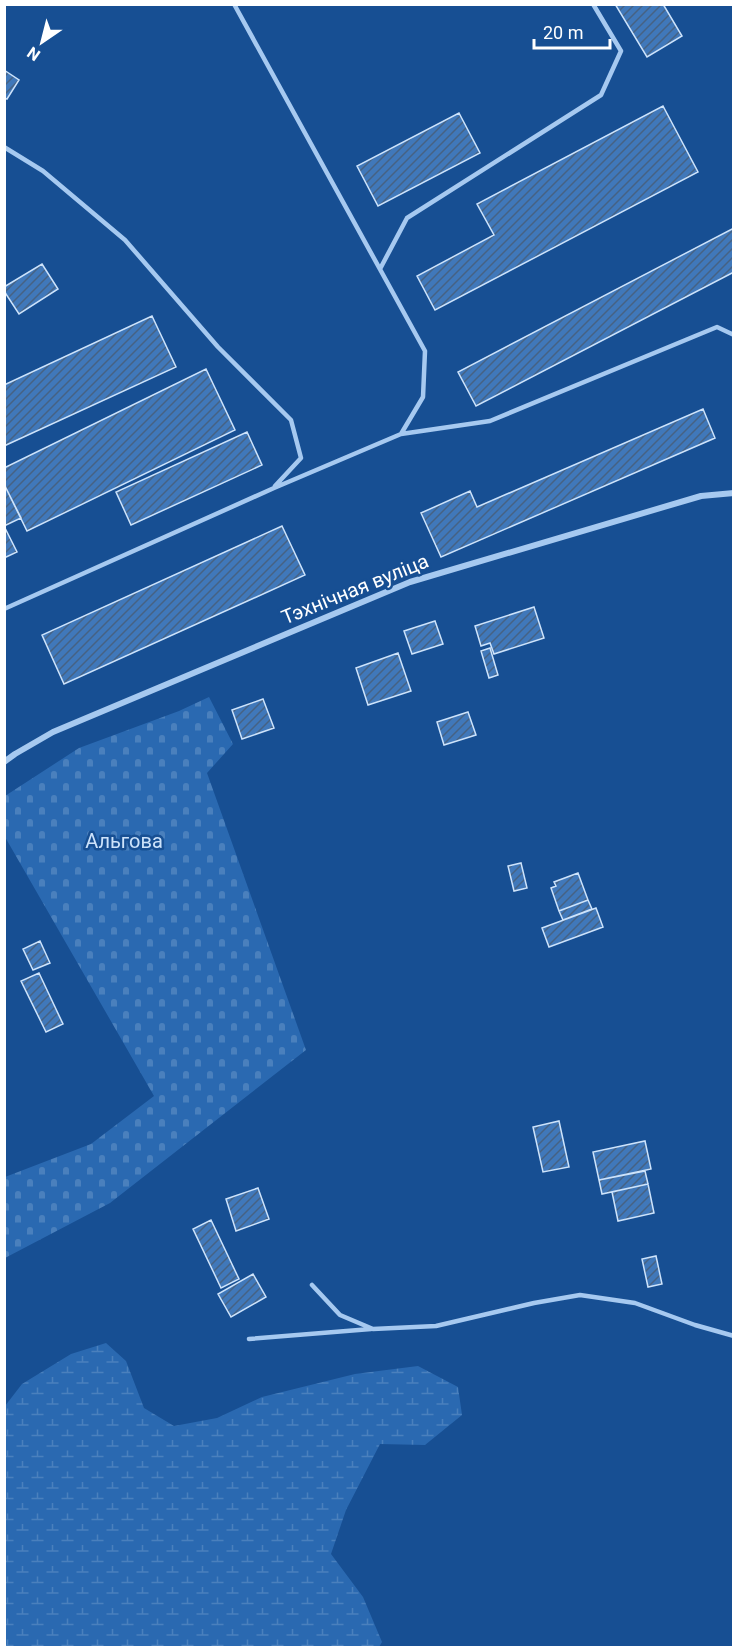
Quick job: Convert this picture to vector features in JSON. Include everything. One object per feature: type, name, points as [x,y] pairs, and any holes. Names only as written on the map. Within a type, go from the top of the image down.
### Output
[{"type":"street","name":"Тэхнічная вуліца","points":[[4,762],[53,732],[410,582],[701,496],[734,493]]},
{"type":"street","points":[[4,756],[15,754]]},
{"type":"lane","points":[[234,4],[425,351],[423,397],[401,434]]},
{"type":"lane","points":[[380,269],[407,218],[601,95],[621,51],[593,4]]},
{"type":"lane","points":[[4,147],[42,171],[125,240],[218,347],[291,420],[301,458],[273,488]]},
{"type":"lane","points":[[4,609],[273,488],[401,434],[490,421],[717,327],[734,335]]},
{"type":"lane","points":[[312,1285],[340,1315],[374,1329]]},
{"type":"lane","points":[[249,1339],[436,1326],[534,1303],[580,1295],[635,1304],[734,1336]]},
{"type":"green space","name":"Альгова","points":[[209,697],[233,744],[207,773],[306,1050],[110,1203],[5,1258],[5,1177],[91,1144],[154,1096],[5,837],[5,796],[79,748],[179,711]]},
{"type":"green space","points":[[106,1343],[126,1361],[144,1408],[174,1426],[217,1418],[262,1397],[355,1374],[418,1366],[458,1387],[462,1415],[425,1445],[380,1444],[346,1510],[331,1554],[363,1597],[382,1642],[379,1647],[5,1647],[5,1406],[22,1384],[71,1354]]},
{"type":"building","points":[[615,4],[663,4],[682,36],[647,57]]},
{"type":"building","points":[[4,70],[19,80],[7,99],[4,98]]},
{"type":"building","points":[[663,106],[698,172],[435,310],[417,276],[494,235],[477,204]]},
{"type":"building","points":[[459,113],[480,153],[378,206],[357,166]]},
{"type":"building","points":[[734,228],[734,272],[476,406],[458,372]]},
{"type":"building","points":[[42,264],[58,289],[19,314],[4,291],[4,287]]},
{"type":"building","points":[[152,316],[176,367],[4,446],[4,385]]},
{"type":"building","points":[[206,369],[235,430],[27,531],[4,484],[4,468]]},
{"type":"building","points":[[703,409],[715,438],[441,557],[421,513],[470,491],[477,507]]},
{"type":"building","points":[[247,432],[262,465],[131,525],[116,492]]},
{"type":"building","points":[[4,484],[21,518],[4,526]]},
{"type":"building","points":[[4,526],[17,552],[4,558]]},
{"type":"building","points":[[282,526],[305,575],[64,684],[42,635]]},
{"type":"building","points":[[534,607],[544,638],[494,654],[490,643],[481,646],[475,626]]},
{"type":"building","points":[[435,621],[443,644],[412,654],[404,631]]},
{"type":"building","points":[[490,648],[498,675],[489,678],[481,651]]},
{"type":"building","points":[[398,653],[411,691],[368,705],[356,668]]},
{"type":"building","points":[[263,699],[274,728],[242,739],[232,710]]},
{"type":"building","points":[[468,712],[476,735],[444,745],[437,722]]},
{"type":"building","points":[[521,863],[527,888],[514,891],[508,866]]},
{"type":"building","points":[[578,873],[588,900],[559,911],[551,888],[556,886],[554,882]]},
{"type":"building","points":[[588,900],[592,909],[563,920],[559,911]]},
{"type":"building","points":[[596,908],[603,927],[549,947],[542,928]]},
{"type":"building","points":[[40,941],[50,963],[33,970],[23,949]]},
{"type":"building","points":[[39,973],[63,1024],[46,1032],[21,981]]},
{"type":"building","points":[[559,1121],[569,1167],[543,1172],[533,1127]]},
{"type":"building","points":[[645,1141],[651,1169],[599,1180],[593,1152]]},
{"type":"building","points":[[645,1171],[648,1184],[602,1194],[599,1180]]},
{"type":"building","points":[[648,1184],[654,1213],[618,1221],[612,1192]]},
{"type":"building","points":[[258,1188],[269,1219],[236,1231],[226,1199]]},
{"type":"building","points":[[211,1220],[239,1279],[221,1288],[193,1229]]},
{"type":"building","points":[[656,1256],[662,1284],[648,1287],[642,1259]]},
{"type":"building","points":[[253,1274],[266,1297],[231,1317],[218,1294]]}]
